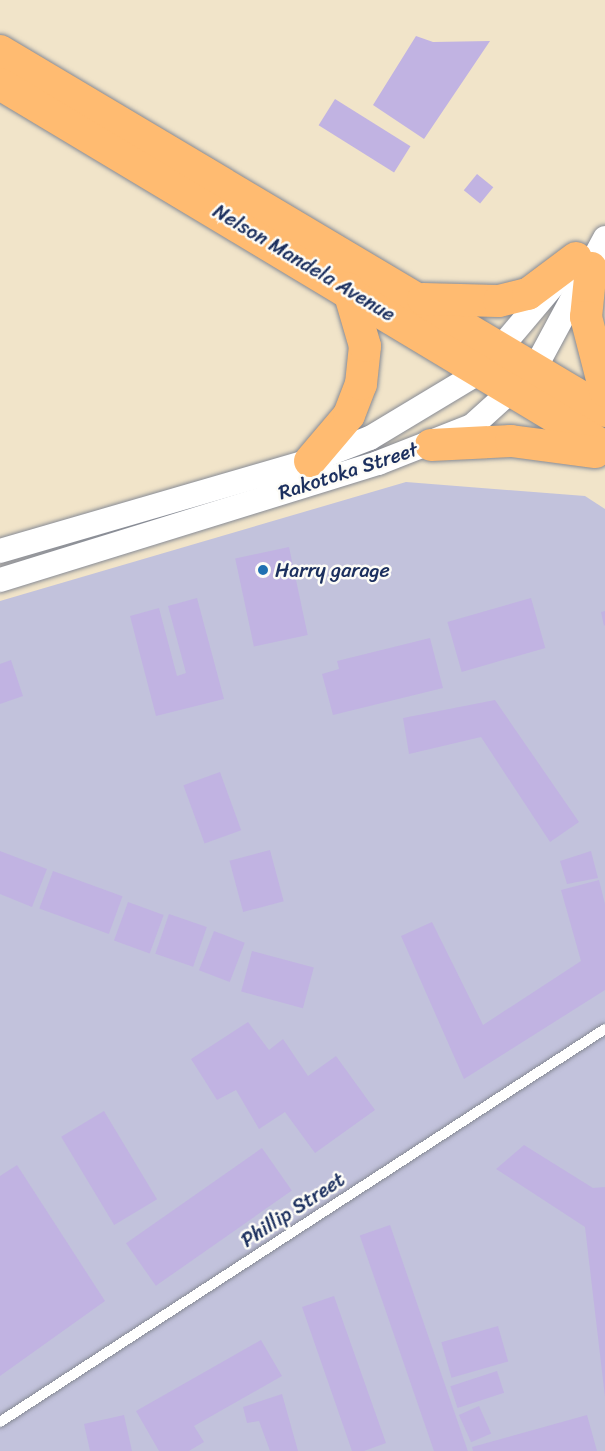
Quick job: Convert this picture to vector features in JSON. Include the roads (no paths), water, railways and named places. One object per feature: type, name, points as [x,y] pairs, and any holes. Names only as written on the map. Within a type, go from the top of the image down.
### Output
[{"type":"main road","name":"Nelson Mandela Avenue","points":[[0,51],[605,411]]},
{"type":"main road","name":"Nelson Mandela Avenue","points":[[0,84],[348,288],[512,394],[605,447]]},
{"type":"main road","points":[[416,298],[499,301],[528,294],[584,263],[586,317],[605,391]]},
{"type":"main road","points":[[310,461],[348,415],[361,384],[365,346],[348,288]]},
{"type":"main road","points":[[431,445],[543,443],[605,454]]},
{"type":"street","name":"Rakotoka Street","points":[[0,580],[431,445],[472,426],[512,394],[534,370],[584,263],[605,230]]},
{"type":"street","name":"Rakotoka Street","points":[[0,551],[310,461],[370,438],[480,372],[605,238]]},
{"type":"lane","name":"Phillip Street","points":[[0,1422],[605,1029]]},
{"type":"place","name":"Harry garage","points":[[263,570]]}]
